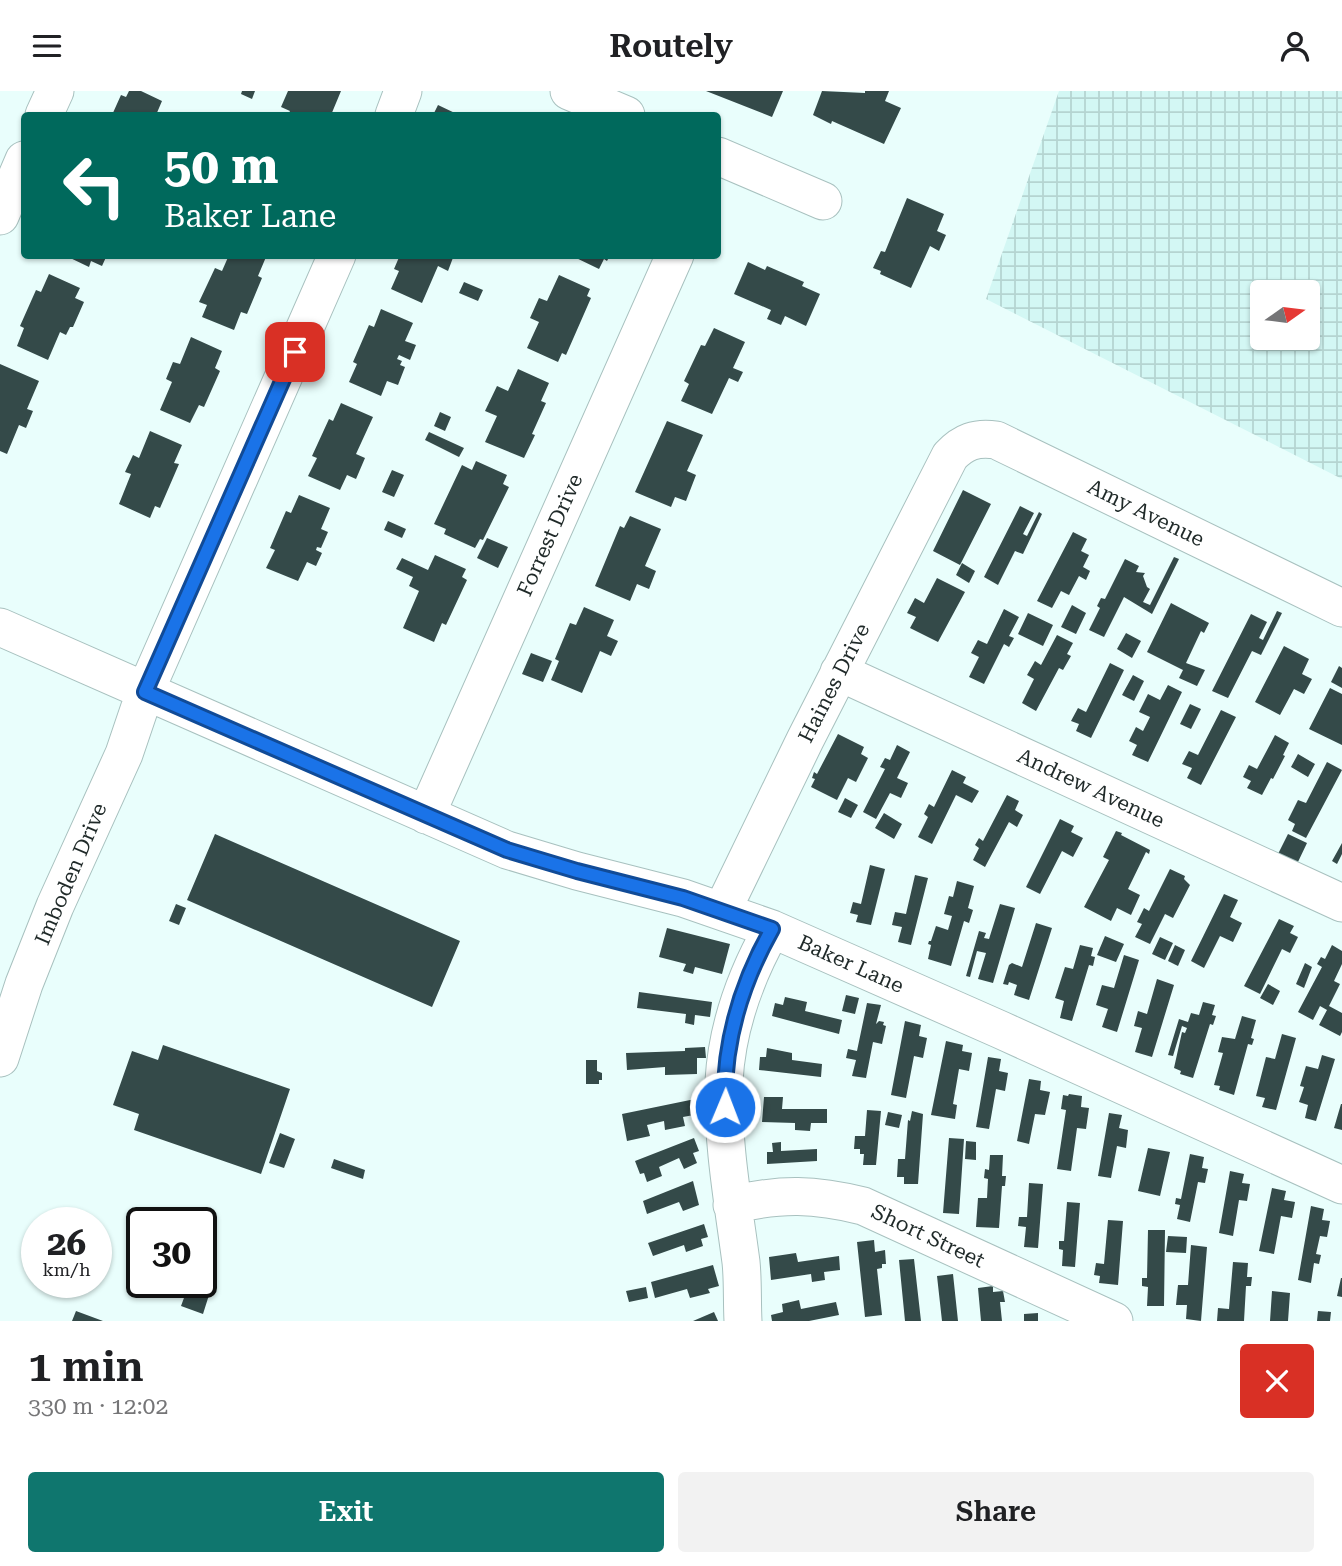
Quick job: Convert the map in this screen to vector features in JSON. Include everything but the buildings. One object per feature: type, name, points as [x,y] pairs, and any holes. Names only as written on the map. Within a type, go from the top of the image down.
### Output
[{"type":"street","points":[[45,112],[55,91]]},
{"type":"street","points":[[395,112],[403,91]]},
{"type":"street","points":[[569,91],[619,112]]},
{"type":"street","points":[[721,158],[823,201]]},
{"type":"street","points":[[0,216],[21,167]]},
{"type":"street","name":"Imboden Drive","points":[[0,1058],[24,984],[55,906],[124,754],[145,692],[335,259]]},
{"type":"street","name":"Forrest Drive","points":[[426,815],[673,259]]},
{"type":"street","name":"Amy Avenue","points":[[950,456],[969,441],[996,440],[1342,608]]},
{"type":"street","name":"Haines Drive","points":[[722,911],[839,672],[950,456]]},
{"type":"street","name":"Baker Lane","points":[[0,627],[507,850],[722,911],[772,929],[1342,1185]]},
{"type":"street","name":"Andrew Avenue","points":[[839,672],[1342,903]]},
{"type":"street","points":[[743,1321],[741,1265],[725,1133],[724,1080],[729,1040],[739,1001],[757,954],[772,929]]},
{"type":"street","name":"Short Street","points":[[733,1205],[763,1198],[796,1195],[830,1198],[863,1206],[1114,1321]]},
{"type":"shaded area","points":[[1059,91],[1342,91],[1342,479],[986,299]]},
{"type":"route","points":[[295,352],[145,692],[507,850],[683,898],[772,929],[757,954],[739,1001],[729,1040],[724,1080],[725,1107]]}]
